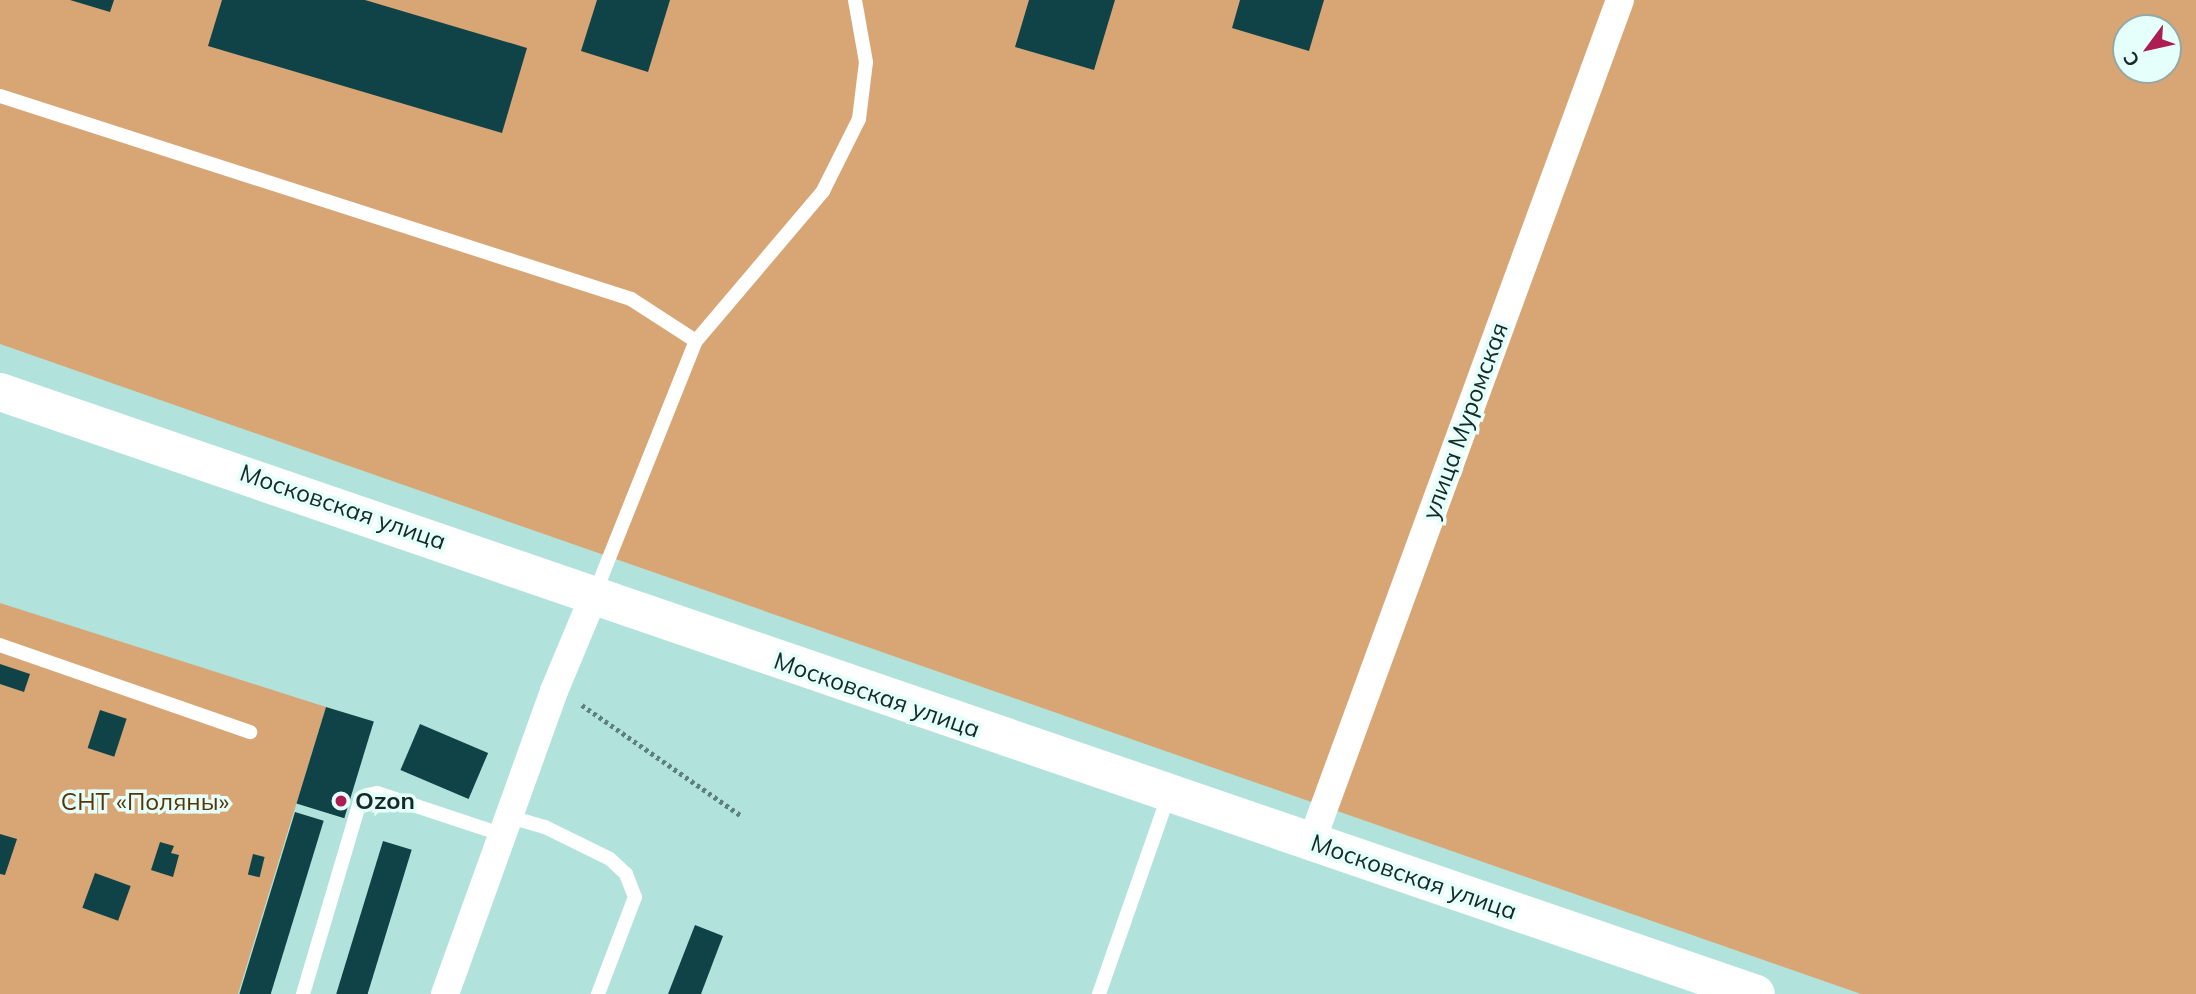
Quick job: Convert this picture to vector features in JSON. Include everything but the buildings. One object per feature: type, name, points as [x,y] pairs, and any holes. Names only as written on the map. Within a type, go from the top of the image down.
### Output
[{"type":"main road","name":"Московская улица","points":[[0,392],[595,593],[774,660],[1756,994]]},
{"type":"street","name":"улица Муромская","points":[[1311,842],[1619,0]]},
{"type":"street","points":[[445,994],[554,691],[595,593]]},
{"type":"lane","points":[[595,593],[696,341],[823,191],[859,120],[866,62],[855,0]]},
{"type":"lane","points":[[0,96],[631,299],[696,341]]},
{"type":"lane","points":[[0,645],[250,732]]},
{"type":"lane","points":[[303,994],[360,802],[367,795],[377,793],[506,826],[545,827],[610,859],[626,874],[635,897],[598,994]]},
{"type":"lane","points":[[1099,994],[1169,794]]},
{"type":"path","points":[[577,702],[740,815]]},
{"type":"green space","points":[[0,0],[2196,0],[2196,994],[1861,994],[0,344]]},
{"type":"green space","name":"СНТ «Поляны»","points":[[0,603],[326,707],[238,994],[0,994]]},
{"type":"place","name":"Ozon","points":[[341,801]]}]
